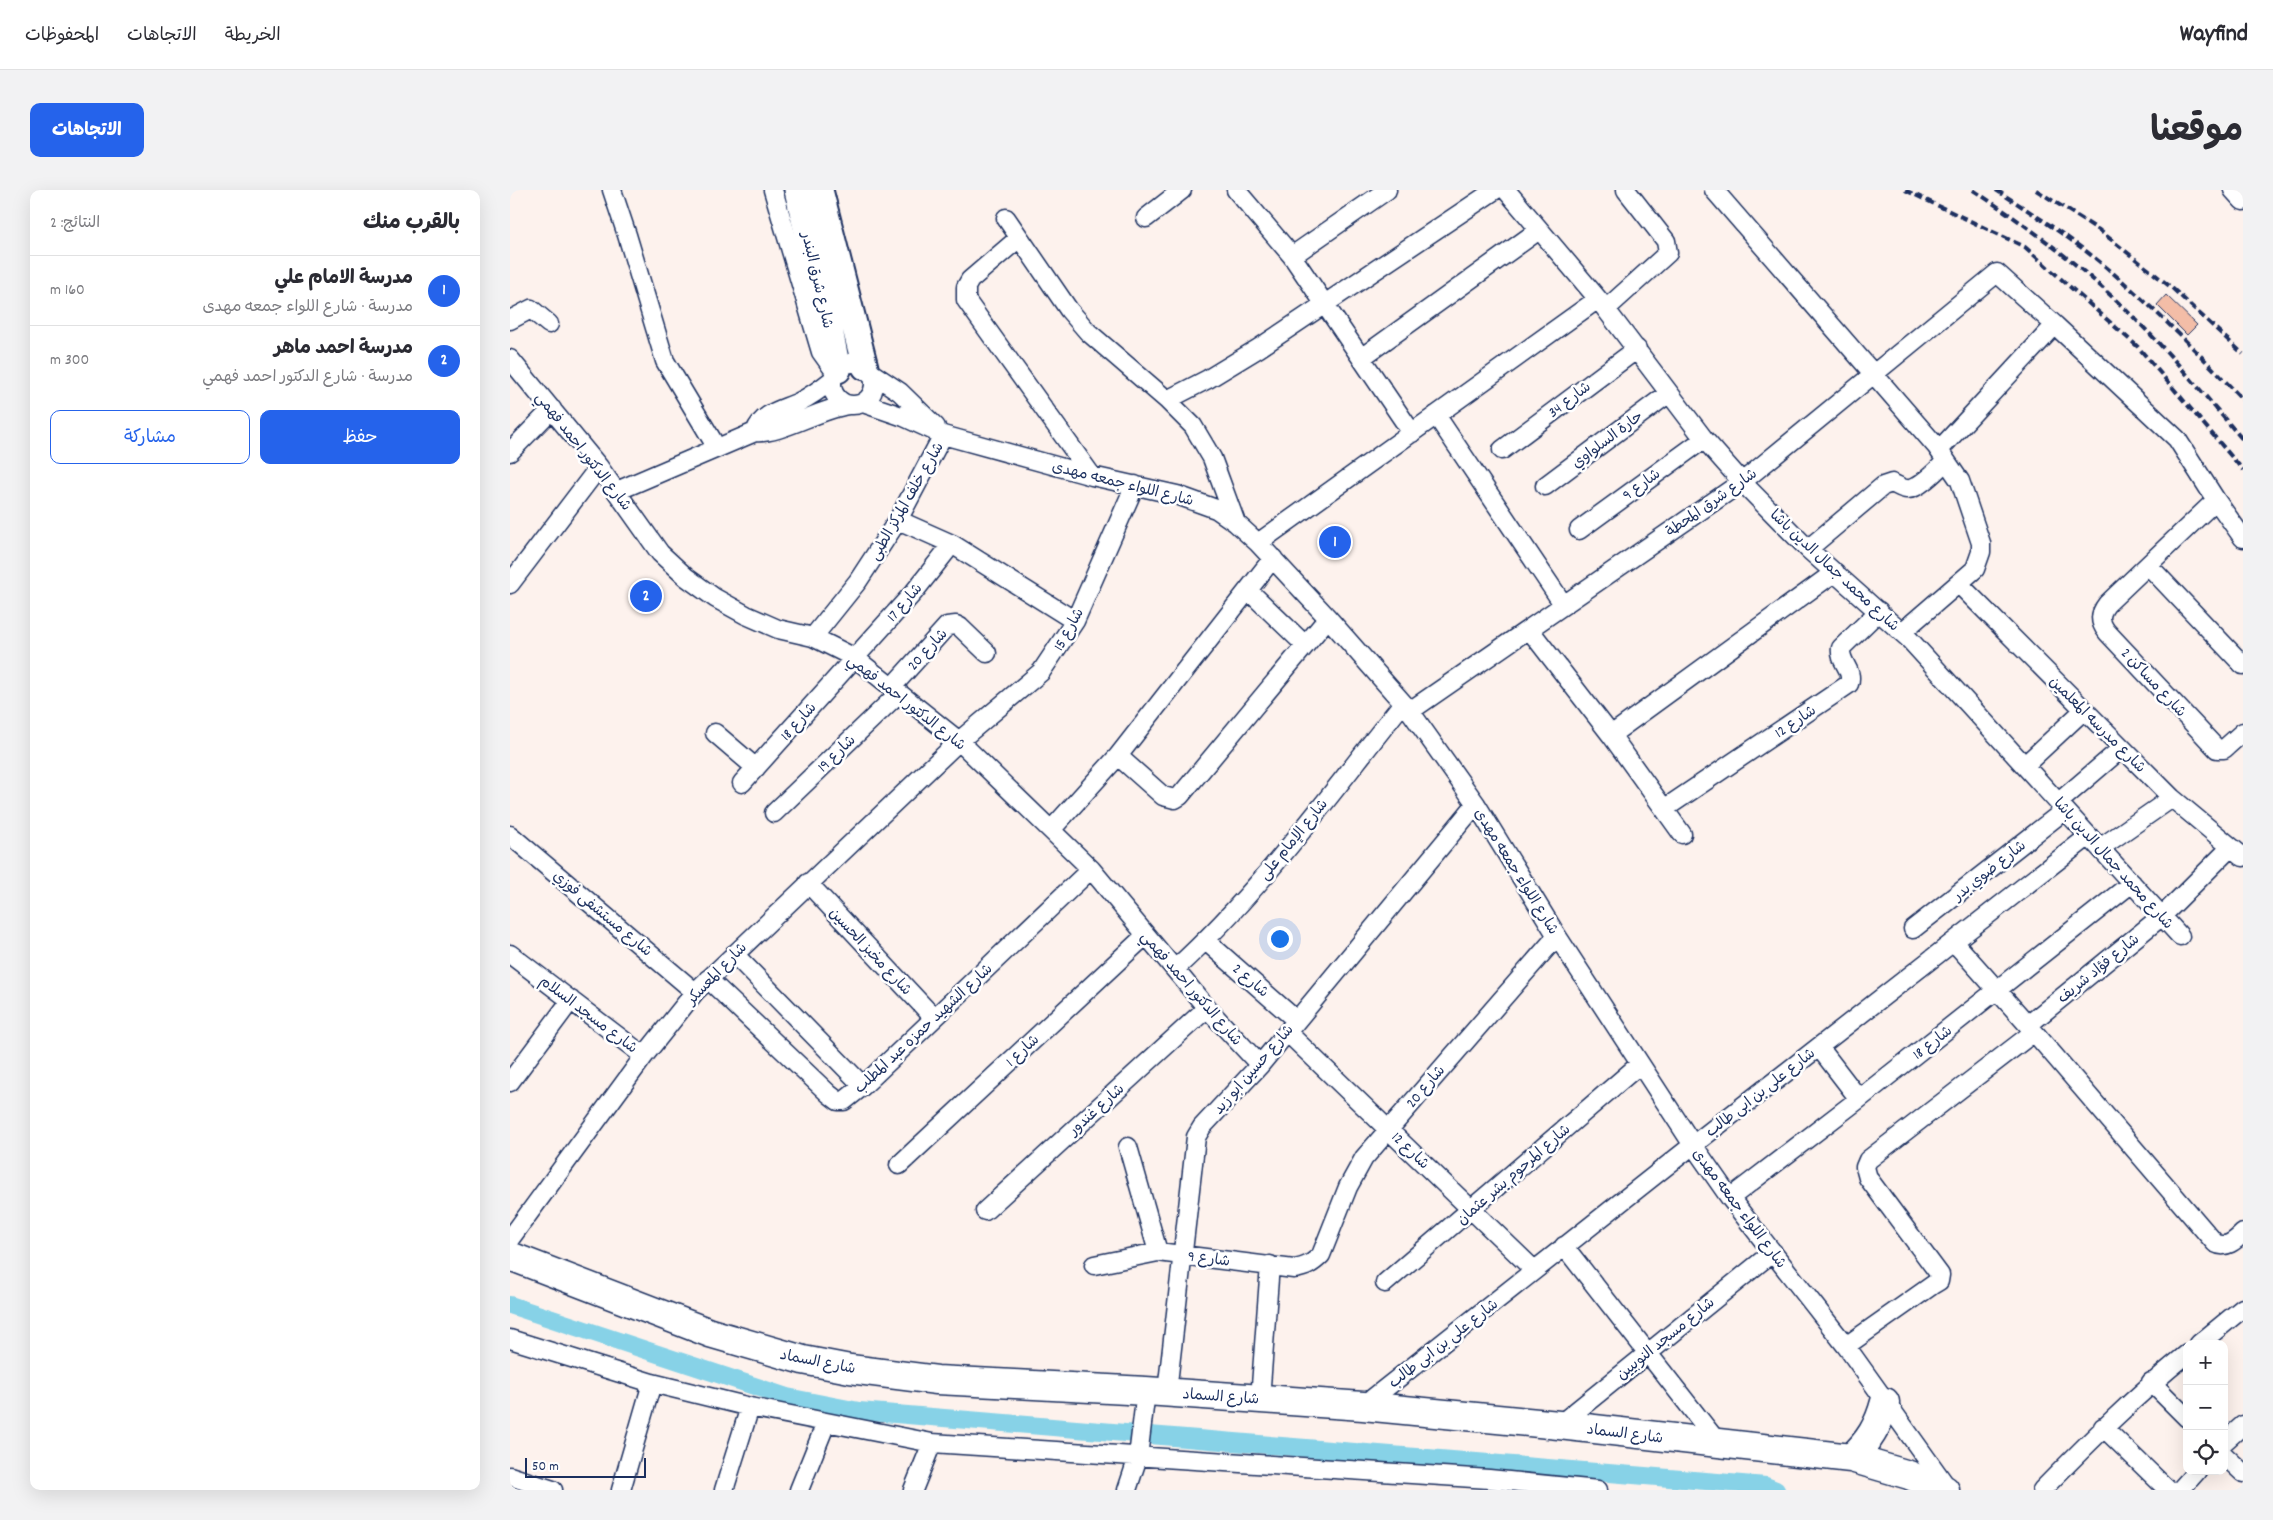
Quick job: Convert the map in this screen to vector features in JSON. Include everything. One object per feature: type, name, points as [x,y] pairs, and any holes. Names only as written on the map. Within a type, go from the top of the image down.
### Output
[{"type":"highway","name":"شارع السماد","points":[[510,1256],[710,1333],[803,1360],[850,1369],[937,1380],[1152,1399],[1260,1399],[1363,1406],[1559,1425],[1852,1458],[1905,1482],[1945,1490]]},
{"type":"highway","points":[[1852,1458],[1877,1427],[1885,1402]]},
{"type":"main road","name":"شارع شرق البندر","points":[[797,190],[826,310],[835,374]]},
{"type":"main road","name":"شارع شرق البندر","points":[[820,190],[868,369]]},
{"type":"street","points":[[612,190],[665,361],[717,448]]},
{"type":"street","points":[[773,190],[821,352],[835,374],[835,396],[841,402],[855,404],[873,393],[874,378],[868,369]]},
{"type":"street","points":[[1146,218],[1182,190]]},
{"type":"street","points":[[1236,190],[1292,256],[1412,432]]},
{"type":"street","points":[[1292,256],[1387,190]]},
{"type":"street","points":[[1168,400],[1244,357],[1495,190]]},
{"type":"street","name":"شارع محمد جمال الدين باشا","points":[[1506,190],[1602,304],[1704,438],[1742,482],[1808,549],[1902,632],[2180,936]]},
{"type":"street","points":[[1258,543],[1436,415],[1602,304],[1668,253],[1666,241],[1626,190]]},
{"type":"street","points":[[1714,190],[1943,455],[1960,481],[1981,543],[1980,562],[1976,569],[1902,632]]},
{"type":"street","points":[[2233,190],[2243,201]]},
{"type":"street","points":[[1006,218],[1069,310],[1088,332],[1168,400],[1193,426],[1212,458],[1236,523]]},
{"type":"street","points":[[1362,358],[1539,230]]},
{"type":"street","points":[[1019,238],[970,280],[966,287],[966,300],[1092,476]]},
{"type":"street","name":"شارع شرق المحطة","points":[[1406,707],[1529,628],[1742,482],[1997,273],[2055,326]]},
{"type":"street","points":[[510,320],[531,309],[549,324]]},
{"type":"street","points":[[1808,549],[1883,486],[1892,483],[1905,489],[1911,489],[1919,485],[2055,326],[2172,434],[2243,538]]},
{"type":"street","name":"شارع 34","points":[[1502,450],[1637,350]]},
{"type":"street","name":"شارع الدكتور احمد فهمي","points":[[510,359],[599,467],[660,552],[686,577],[715,598],[746,615],[778,629],[813,638],[833,646],[854,658],[960,742],[1091,869],[1208,1008],[1260,1065]]},
{"type":"street","points":[[835,374],[851,363],[868,369],[914,403],[943,435]]},
{"type":"street","name":"شارع اللواء جمعه مهدى","points":[[755,432],[767,416],[800,402],[835,374]]},
{"type":"street","name":"حارة السلواوي","points":[[1545,486],[1669,393]]},
{"type":"street","name":"شارع اللواء جمعه مهدى","points":[[617,491],[755,432],[772,431],[821,411],[855,404],[904,417],[943,435],[1092,476],[1177,495],[1216,509],[1236,523],[1273,558],[1406,707],[1476,804],[1557,936],[1730,1198],[1846,1346],[1949,1490]]},
{"type":"street","points":[[510,452],[552,409]]},
{"type":"street","points":[[1436,415],[1564,604]]},
{"type":"street","name":"شارع خلف المركز الطبى","points":[[813,638],[858,581],[898,520],[943,435]]},
{"type":"street","name":"شارع 9","points":[[1579,530],[1704,438]]},
{"type":"street","points":[[511,581],[599,467]]},
{"type":"street","name":"شارع 15","points":[[960,742],[1041,672],[1075,621],[1135,485]]},
{"type":"street","points":[[2216,500],[2148,565],[2243,665]]},
{"type":"street","points":[[898,520],[952,544],[1075,621]]},
{"type":"street","name":"شارع 17","points":[[854,658],[952,544]]},
{"type":"street","points":[[1051,830],[1118,756],[1273,558]]},
{"type":"street","name":"شارع مساكن 2","points":[[2148,565],[2102,610],[2100,618],[2102,626],[2217,749],[2224,749],[2241,737]]},
{"type":"street","points":[[1611,735],[1835,572]]},
{"type":"street","name":"شارع مدرسه المعلمين","points":[[1959,584],[2172,798],[2237,852]]},
{"type":"street","points":[[1248,590],[1305,645]]},
{"type":"street","name":"شارع 12","points":[[1664,809],[1844,689],[1849,684],[1851,678],[1850,670],[1841,659],[1841,648],[1879,611]]},
{"type":"street","points":[[1118,756],[1163,796],[1175,799],[1180,796],[1328,618]]},
{"type":"street","name":"شارع 20","points":[[895,691],[947,626],[956,625],[960,627],[987,653]]},
{"type":"street","points":[[1529,628],[1611,735],[1682,834]]},
{"type":"street","name":"شارع 18","points":[[742,783],[854,658]]},
{"type":"street","name":"شارع 19","points":[[774,812],[895,691]]},
{"type":"street","name":"شارع الإمام على","points":[[1175,969],[1206,941],[1406,707]]},
{"type":"street","points":[[2024,765],[2084,710]]},
{"type":"street","points":[[715,733],[756,768]]},
{"type":"street","name":"شارع المعسكر","points":[[510,1239],[644,1056],[695,992],[808,883],[960,742]]},
{"type":"street","name":"شارع ضوي بدر","points":[[1914,929],[2062,806],[2122,748]]},
{"type":"street","name":"شارع على بن ابى طالب","points":[[1363,1406],[1693,1144],[1954,942],[2095,842],[2172,798]]},
{"type":"street","name":"شارع حسين ابو زيد","points":[[1127,1490],[1152,1399],[1183,1255],[1196,1137],[1202,1127],[1260,1065],[1476,804]]},
{"type":"street","name":"شارع مستشفى فوزي","points":[[510,835],[695,992]]},
{"type":"street","name":"شارع فؤاد شريف","points":[[1846,1346],[1939,1281],[1940,1276],[1868,1178],[1865,1167],[1868,1160],[2031,1028],[2237,852]]},
{"type":"street","name":"شارع الشهيد حمزه عبد المطلب","points":[[708,979],[838,1101],[844,1101],[863,1086],[1091,869]]},
{"type":"street","name":"شارع مخبز الحسين","points":[[808,883],[934,1018]]},
{"type":"street","name":"شارع 18","points":[[1730,1198],[1859,1099],[2132,883]]},
{"type":"street","name":"شارع 1","points":[[899,1165],[1146,935]]},
{"type":"street","name":"شارع 20","points":[[1320,1255],[1348,1187],[1364,1158],[1388,1128],[1557,936]]},
{"type":"street","name":"شارع 2","points":[[1206,941],[1292,1026]]},
{"type":"street","points":[[1954,942],[2031,1028],[2215,1243],[2218,1245],[2230,1244],[2243,1233]]},
{"type":"street","name":"شارع مسجد السلام","points":[[510,954],[644,1056]]},
{"type":"street","points":[[734,954],[863,1086]]},
{"type":"street","points":[[510,1082],[570,1000]]},
{"type":"street","name":"شارع غندور","points":[[984,1211],[1208,1008]]},
{"type":"street","name":"شارع 12","points":[[1292,1026],[1388,1128],[1534,1270]]},
{"type":"street","points":[[1819,1047],[1859,1099]]},
{"type":"street","name":"شارع المرحوم بشر عثمان","points":[[1385,1283],[1640,1064]]},
{"type":"street","points":[[1128,1147],[1158,1252]]},
{"type":"street","points":[[1564,1246],[1719,1444]]},
{"type":"street","name":"شارع 9","points":[[1094,1265],[1158,1252],[1294,1269],[1306,1267],[1320,1255]]},
{"type":"street","name":"شارع مسجد النوبيين","points":[[1559,1425],[1773,1252]]},
{"type":"street","points":[[1260,1399],[1270,1265]]},
{"type":"street","points":[[2204,1340],[2243,1308]]},
{"type":"street","points":[[510,1340],[652,1383],[750,1407],[932,1443],[1139,1449],[1598,1490]]},
{"type":"street","points":[[2042,1490],[2103,1427],[2151,1382],[2183,1357]]},
{"type":"street","points":[[2151,1382],[2183,1414]]},
{"type":"street","points":[[621,1490],[652,1383]]},
{"type":"street","points":[[724,1490],[750,1407]]},
{"type":"street","points":[[799,1490],[826,1423]]},
{"type":"street","points":[[2228,1438],[2243,1424]]},
{"type":"street","points":[[2103,1427],[2168,1490]]},
{"type":"street","points":[[913,1490],[932,1443]]},
{"type":"street","points":[[2228,1459],[2243,1473]]},
{"type":"street","points":[[2180,1490],[2193,1475]]},
{"type":"street","points":[[510,1476],[553,1490]]},
{"type":"building","points":[[2166,295],[2197,325],[2187,335],[2157,305]]},
{"type":"waterway","points":[[510,1305],[787,1397],[859,1411],[1766,1486],[1776,1490]]},
{"type":"railway","points":[[1905,190],[2025,247],[2138,347],[2243,470]]},
{"type":"railway","points":[[1973,190],[2014,217],[2108,293],[2142,325],[2243,440]]},
{"type":"railway","points":[[1996,190],[2052,227],[2106,267],[2141,298],[2243,400]]},
{"type":"railway","points":[[2036,190],[2099,230],[2172,288],[2243,354]]},
{"type":"place","name":"مدرسة الامام علي","points":[[1335,542]]},
{"type":"place","name":"مدرسة احمد ماهر","points":[[646,596]]}]
